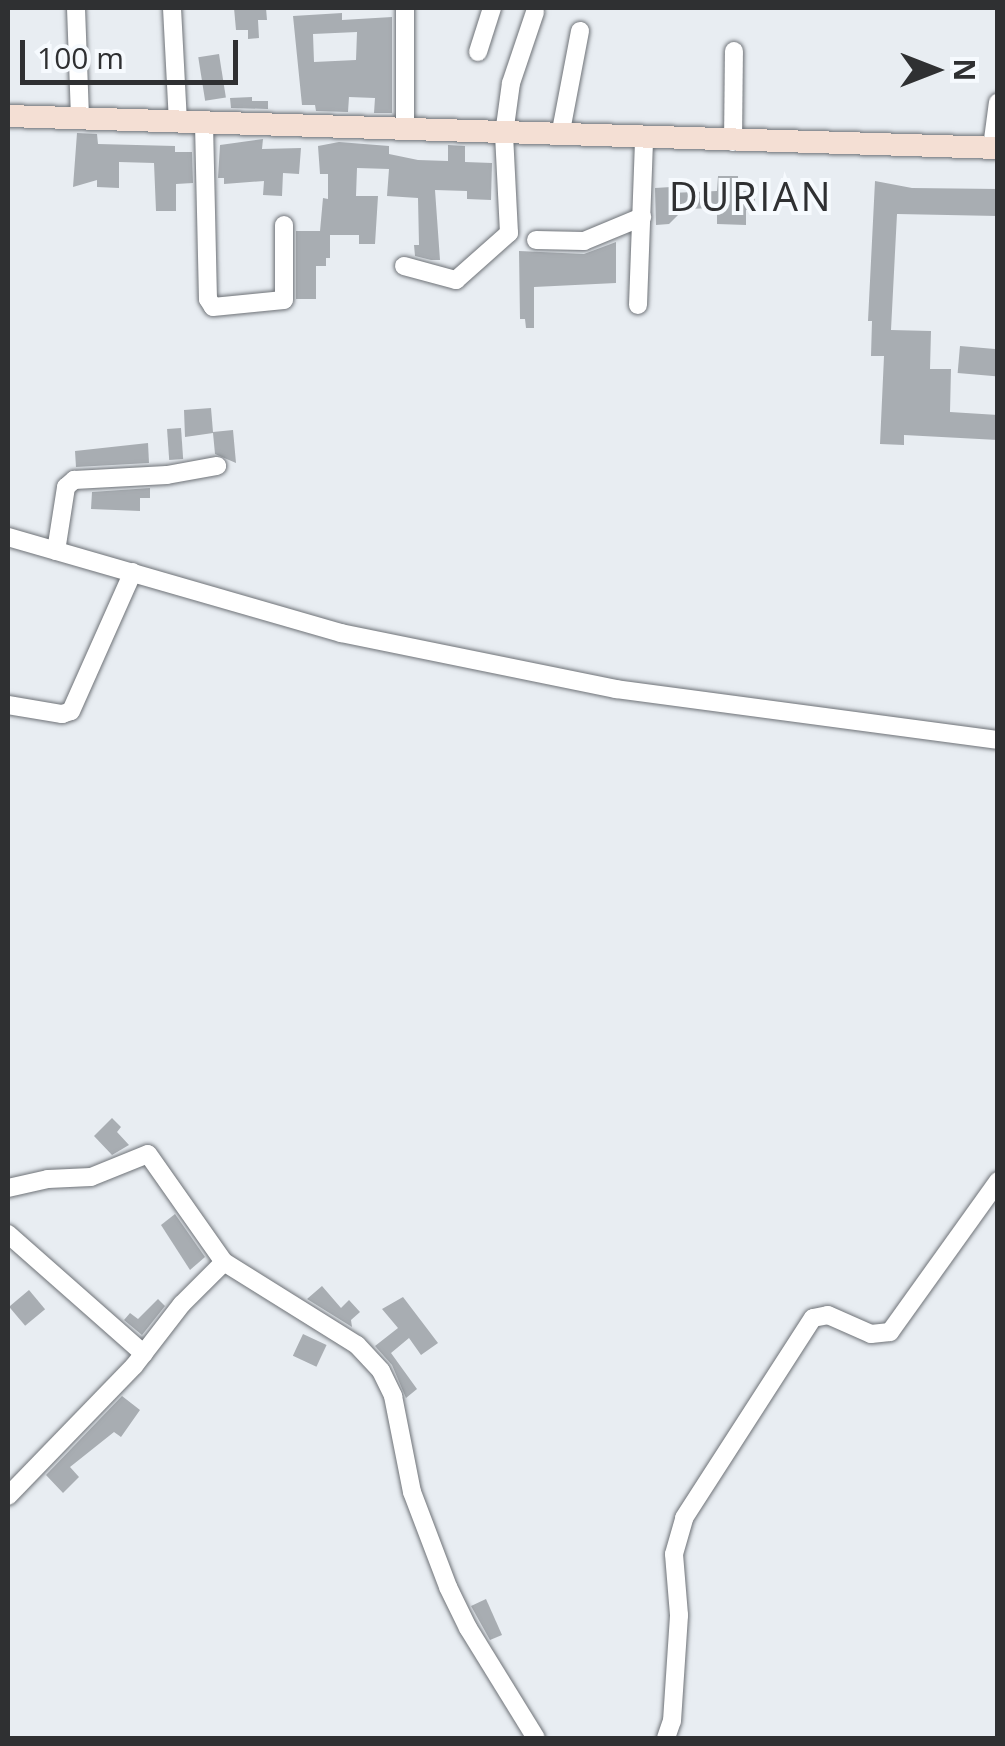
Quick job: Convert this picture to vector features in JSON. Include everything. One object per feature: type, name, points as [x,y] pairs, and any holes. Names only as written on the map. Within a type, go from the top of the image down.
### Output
[{"type":"main road","points":[[8,116],[733,142],[995,147]]},
{"type":"street","points":[[76,8],[80,118]]},
{"type":"street","points":[[172,8],[178,122]]},
{"type":"street","points":[[405,8],[405,131]]},
{"type":"street","points":[[478,52],[492,8]]},
{"type":"street","points":[[404,266],[456,280],[505,239],[510,224],[504,134],[510,82],[535,12]]},
{"type":"street","points":[[560,136],[580,31]]},
{"type":"street","points":[[733,142],[734,51]]},
{"type":"street","points":[[995,147],[998,102]]},
{"type":"street","points":[[204,124],[208,299],[213,307],[284,300],[284,226]]},
{"type":"street","points":[[638,305],[644,139]]},
{"type":"street","points":[[536,240],[584,241],[642,217]]},
{"type":"street","points":[[56,551],[66,487],[74,480],[167,475],[217,466]]},
{"type":"street","points":[[8,538],[341,633],[616,690],[998,740]]},
{"type":"street","points":[[8,705],[62,714],[71,711],[133,572]]},
{"type":"street","points":[[8,1188],[48,1179],[91,1178],[148,1154],[224,1262],[357,1345],[382,1371],[393,1396],[412,1492],[448,1586],[468,1628],[536,1738]]},
{"type":"street","points":[[666,1738],[672,1720],[679,1615],[674,1554],[684,1518],[814,1318],[828,1314],[871,1334],[890,1332],[998,1182]]},
{"type":"street","points":[[8,1234],[144,1354]]},
{"type":"street","points":[[8,1496],[144,1354],[182,1304],[224,1262]]},
{"type":"building","points":[[234,8],[266,8],[267,20],[258,20],[259,38],[248,39],[248,30],[236,30]]},
{"type":"building","points":[[342,13],[342,20],[392,17],[392,113],[374,113],[375,98],[349,97],[348,112],[316,111],[315,105],[302,105],[293,16]],"holes":[[[357,32],[356,60],[314,62],[313,34]]]},
{"type":"building","points":[[219,54],[226,97],[205,101],[198,57]]},
{"type":"building","points":[[252,97],[252,101],[268,101],[268,109],[231,108],[230,98]]},
{"type":"building","points":[[77,133],[97,134],[98,144],[175,146],[175,152],[192,152],[193,183],[176,184],[176,211],[156,211],[154,163],[119,162],[119,188],[97,187],[97,180],[73,187]]},
{"type":"building","points":[[263,139],[262,149],[301,148],[299,174],[283,173],[282,196],[263,195],[264,181],[224,184],[224,178],[218,178],[220,145]]},
{"type":"building","points":[[339,142],[389,146],[389,154],[448,161],[448,145],[465,146],[465,162],[492,163],[491,200],[467,199],[467,191],[435,190],[440,260],[431,260],[415,256],[414,245],[419,245],[418,198],[387,196],[389,169],[357,168],[356,196],[378,196],[375,244],[359,244],[359,235],[330,235],[330,258],[326,258],[326,266],[316,266],[316,299],[296,299],[296,231],[320,231],[323,198],[328,199],[328,174],[320,174],[318,146]]},
{"type":"building","points":[[718,176],[738,176],[738,191],[755,191],[755,210],[746,210],[746,225],[717,224],[717,208],[684,209],[669,224],[656,225],[655,188],[671,187],[671,193],[717,191]]},
{"type":"building","points":[[875,181],[912,188],[998,189],[998,216],[897,214],[891,330],[931,331],[930,369],[951,369],[950,412],[998,415],[998,440],[904,435],[904,445],[880,444],[884,356],[871,356],[872,321],[868,321]]},
{"type":"building","points":[[616,242],[616,283],[534,287],[534,328],[526,328],[525,319],[520,319],[519,251],[584,254]]},
{"type":"building","points":[[960,346],[998,349],[996,376],[958,373]]},
{"type":"building","points":[[211,408],[213,432],[233,430],[236,463],[215,454],[213,433],[185,437],[184,410]]},
{"type":"building","points":[[181,428],[183,459],[169,460],[167,429]]},
{"type":"building","points":[[148,443],[149,463],[76,467],[75,451]]},
{"type":"building","points":[[150,488],[150,498],[140,498],[140,511],[91,509],[92,492]]},
{"type":"building","points":[[112,1118],[121,1127],[117,1132],[129,1145],[112,1155],[94,1136]]},
{"type":"building","points":[[175,1214],[205,1257],[190,1270],[161,1225]]},
{"type":"building","points":[[322,1286],[341,1308],[349,1300],[360,1312],[351,1320],[352,1327],[307,1299]]},
{"type":"building","points":[[29,1290],[45,1309],[25,1326],[9,1307]]},
{"type":"building","points":[[403,1297],[438,1343],[421,1355],[409,1338],[391,1353],[417,1389],[406,1398],[392,1365],[375,1346],[398,1328],[382,1309]]},
{"type":"building","points":[[158,1299],[165,1306],[142,1335],[124,1320],[130,1313],[138,1319]]},
{"type":"building","points":[[303,1334],[327,1345],[316,1367],[293,1356]]},
{"type":"building","points":[[122,1396],[140,1410],[121,1437],[114,1432],[70,1467],[79,1477],[63,1493],[46,1475]]},
{"type":"building","points":[[486,1599],[502,1635],[490,1640],[471,1606]]},
{"type":"district","name":"DURIAN","points":[[751,196]]}]
